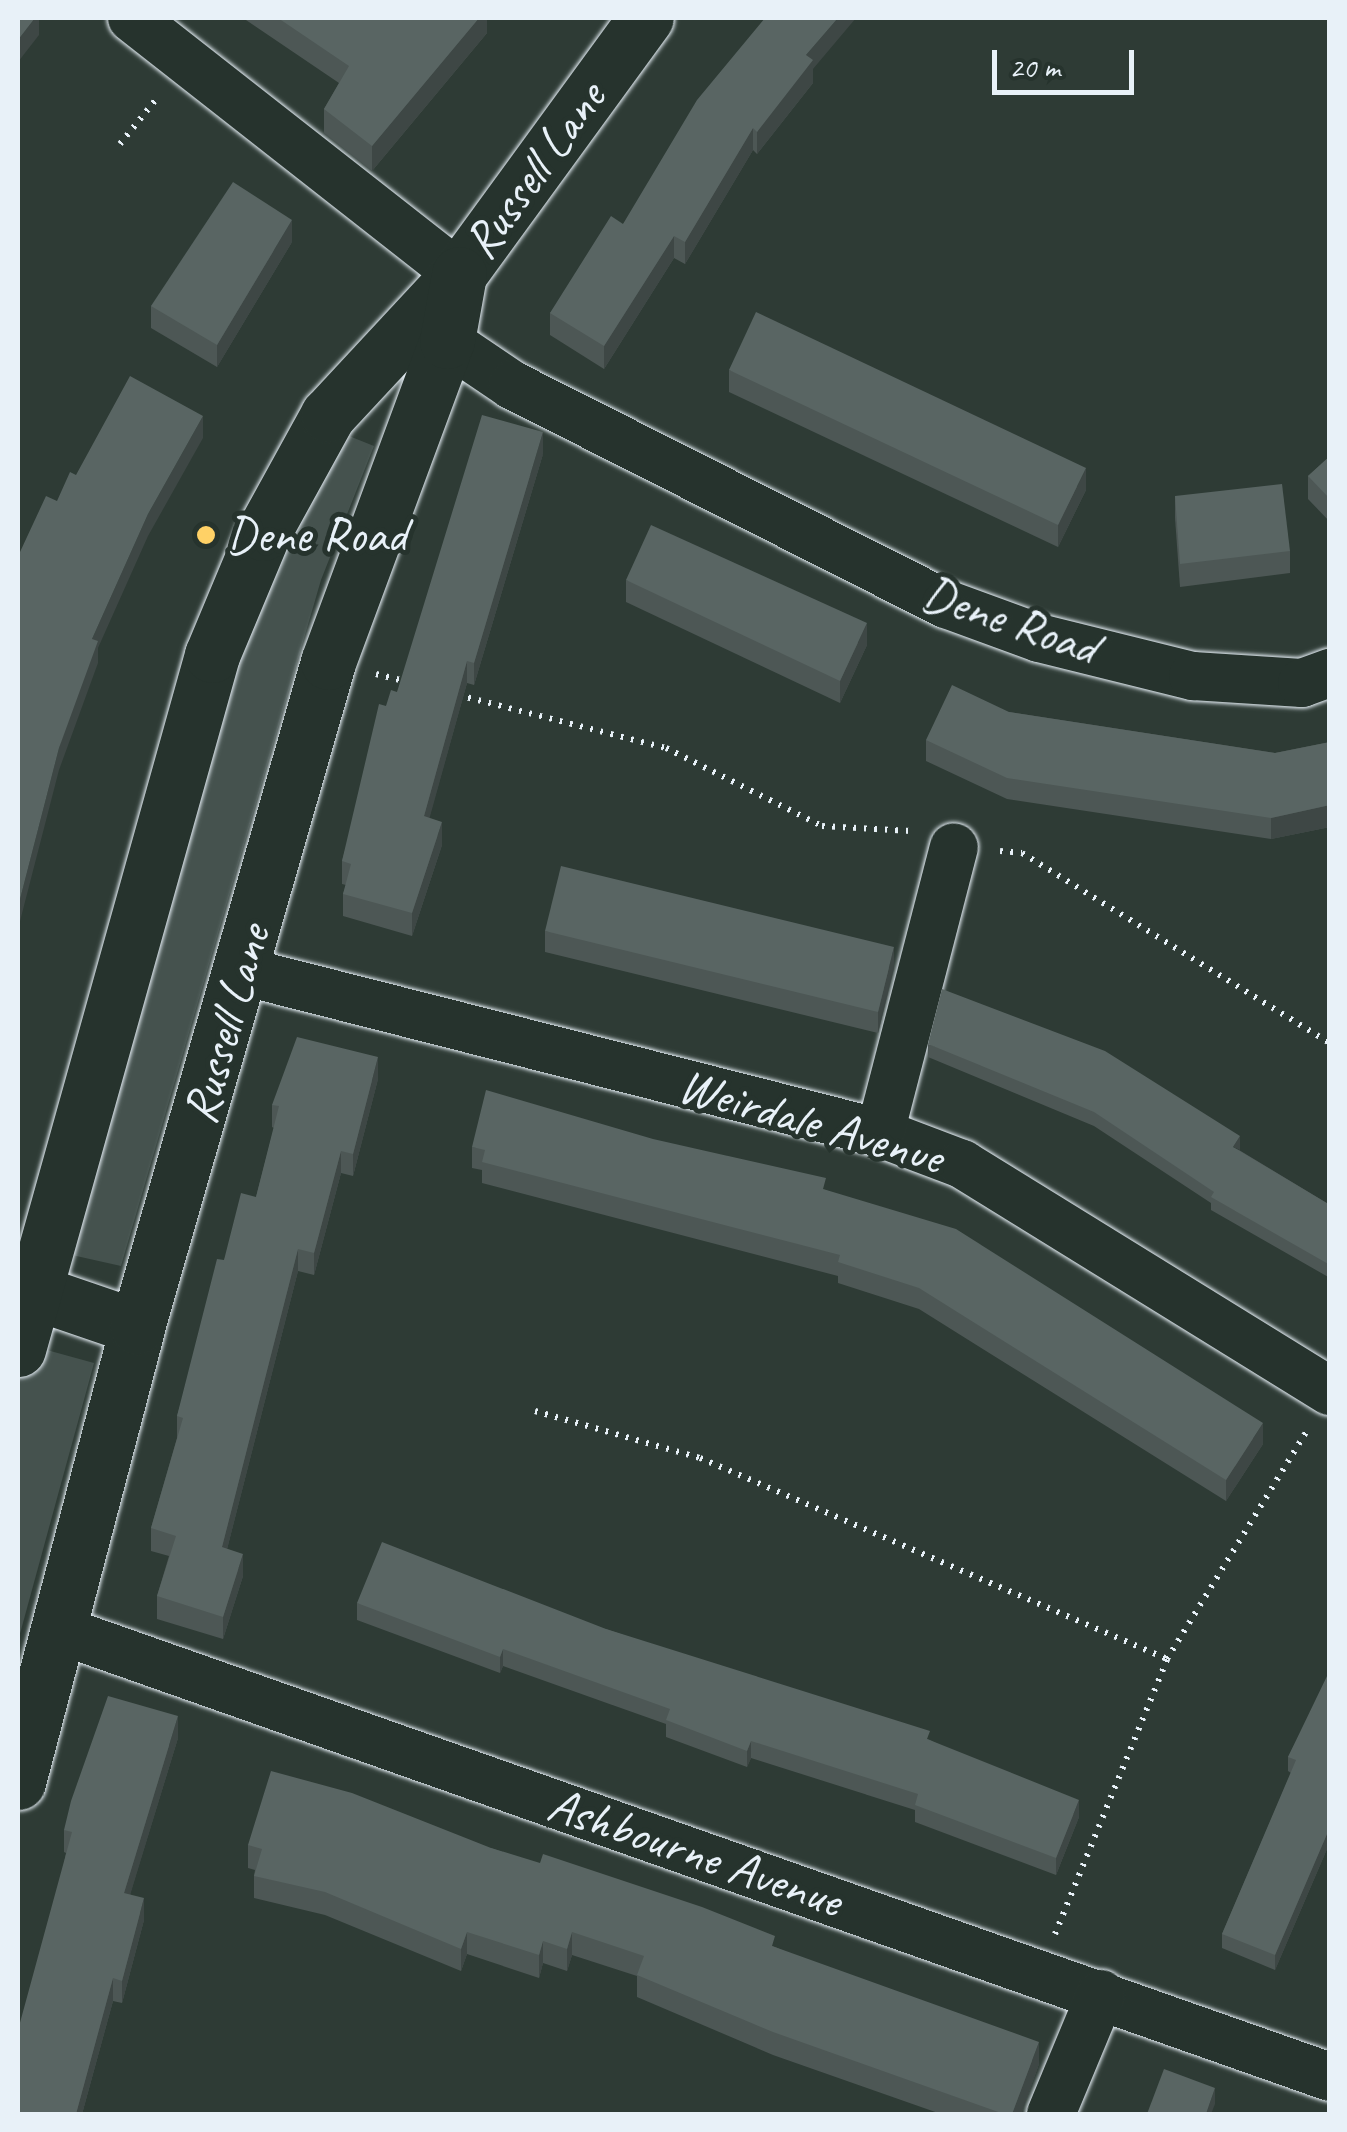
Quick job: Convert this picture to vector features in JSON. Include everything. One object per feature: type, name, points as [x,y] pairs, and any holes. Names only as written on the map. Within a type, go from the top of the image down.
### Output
[{"type":"main road","name":"Russell Lane","points":[[18,1349],[212,655],[263,534],[328,416],[459,274],[646,18]]},
{"type":"main road","name":"Russell Lane","points":[[18,1782],[137,1328],[328,662],[447,341],[459,274]]},
{"type":"main road","points":[[34,1292],[137,1328]]},
{"type":"street","points":[[132,18],[459,274]]},
{"type":"street","name":"Dene Road","points":[[447,341],[512,384],[946,604],[1040,638],[1193,676],[1302,684],[1330,673]]},
{"type":"street","points":[[880,1133],[954,847]]},
{"type":"street","name":"Weirdale Avenue","points":[[242,972],[880,1133],[962,1164],[1319,1410]]},
{"type":"street","name":"Ashbourne Avenue","points":[[60,1630],[1330,2077]]},
{"type":"street","points":[[1051,2114],[1100,1994]]},
{"type":"street","points":[[1321,2114],[1330,2093]]},
{"type":"path","points":[[120,144],[187,61]]},
{"type":"path","points":[[328,662],[422,686]]},
{"type":"path","points":[[440,691],[666,748],[822,826],[904,829],[954,847],[1022,853],[1330,1043]]},
{"type":"path","points":[[1040,1972],[1167,1658],[1319,1410]]},
{"type":"path","points":[[534,1411],[700,1458],[1167,1658]]},
{"type":"shaded area","points":[[339,432],[374,446],[321,580],[121,1266],[54,1251],[217,676]]},
{"type":"shaded area","points":[[25,1344],[94,1363],[18,1641],[18,1371]]},
{"type":"building","points":[[18,18],[35,18],[18,40]]},
{"type":"building","points":[[278,18],[479,18],[372,146],[324,109],[349,66]]},
{"type":"building","points":[[765,18],[838,18],[806,55],[813,60],[757,132],[753,128],[685,242],[674,236],[604,346],[550,313],[611,216],[623,224],[697,100]]},
{"type":"building","points":[[233,182],[292,220],[217,345],[151,306]]},
{"type":"building","points":[[756,312],[1086,468],[1058,525],[729,370]]},
{"type":"building","points":[[130,376],[203,416],[148,514],[92,639],[98,641],[59,748],[18,907],[18,550],[46,496],[57,501],[70,472],[76,475]]},
{"type":"building","points":[[482,415],[543,432],[474,663],[467,661],[424,816],[442,822],[412,913],[343,894],[351,864],[342,861],[379,704],[386,706],[391,690],[397,692]]},
{"type":"building","points":[[1330,456],[1330,499],[1308,476]]},
{"type":"building","points":[[1282,484],[1290,551],[1180,564],[1175,496]]},
{"type":"building","points":[[651,525],[867,623],[840,681],[626,580]]},
{"type":"building","points":[[952,685],[1009,712],[1275,753],[1330,742],[1330,805],[1271,818],[1007,778],[926,740]]},
{"type":"building","points":[[561,866],[894,947],[878,1012],[545,931]]},
{"type":"building","points":[[942,989],[1105,1051],[1240,1136],[1233,1147],[1330,1205],[1330,1265],[1211,1197],[1214,1192],[1094,1112],[928,1044]]},
{"type":"building","points":[[297,1037],[378,1057],[353,1154],[341,1151],[314,1253],[298,1249],[222,1547],[243,1554],[223,1617],[157,1596],[176,1536],[151,1528],[183,1418],[177,1416],[217,1259],[224,1260],[241,1193],[256,1197],[279,1106],[272,1105]]},
{"type":"building","points":[[486,1090],[653,1139],[826,1178],[823,1189],[956,1229],[1263,1423],[1226,1480],[919,1288],[838,1262],[840,1255],[482,1162],[485,1150],[472,1147]]},
{"type":"building","points":[[382,1542],[606,1629],[930,1731],[927,1739],[1079,1800],[1056,1858],[915,1805],[918,1794],[751,1741],[747,1751],[666,1720],[670,1709],[503,1649],[500,1657],[357,1603]]},
{"type":"building","points":[[1328,1674],[1330,1827],[1275,1955],[1222,1934],[1296,1760],[1288,1757]]},
{"type":"building","points":[[108,1696],[178,1716],[124,1893],[144,1898],[122,1981],[113,1978],[76,2114],[18,2114],[18,2030],[72,1832],[64,1830],[71,1801]]},
{"type":"building","points":[[271,1771],[352,1793],[491,1848],[540,1863],[543,1854],[702,1907],[775,1936],[772,1946],[1039,2042],[1012,2114],[773,2032],[637,1975],[644,1956],[572,1932],[567,1949],[543,1941],[539,1955],[467,1932],[461,1949],[325,1892],[254,1876],[262,1849],[248,1845]]},
{"type":"building","points":[[1164,2069],[1215,2088],[1206,2114],[1147,2114]]},
{"type":"place","name":"Dene Road","points":[[206,535]]}]
